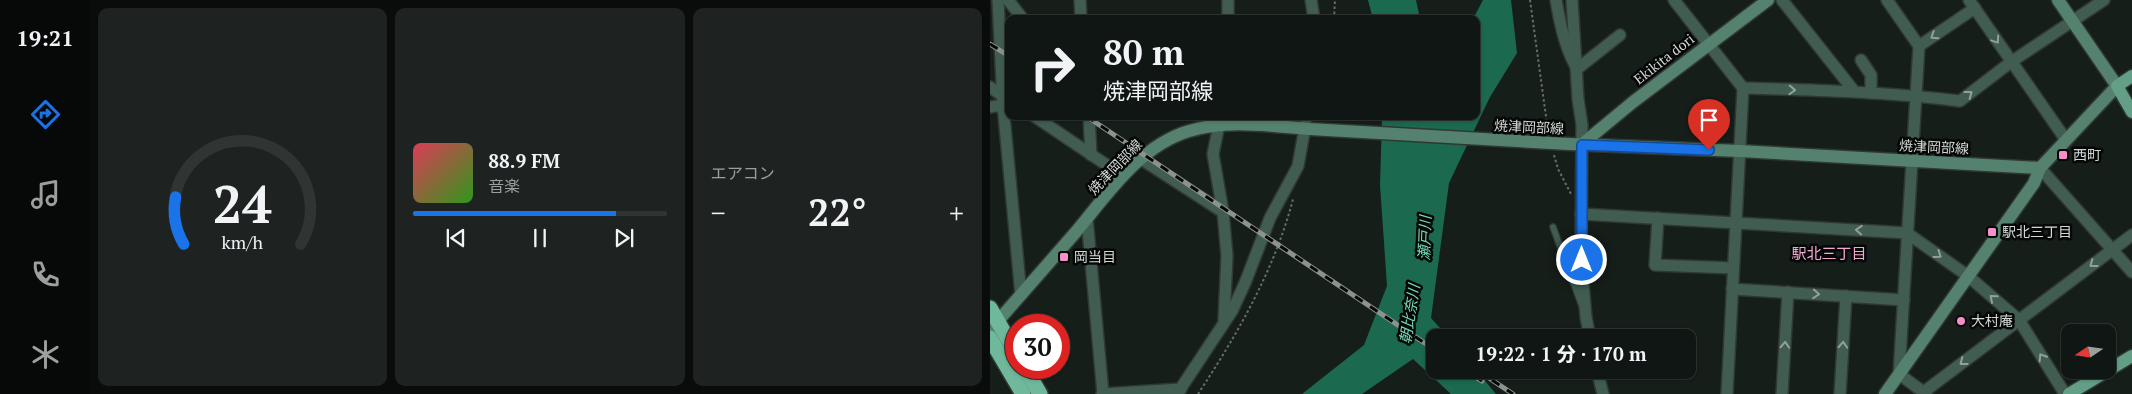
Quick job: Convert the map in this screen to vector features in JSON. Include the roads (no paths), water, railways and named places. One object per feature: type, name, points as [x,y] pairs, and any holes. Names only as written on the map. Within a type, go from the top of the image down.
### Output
[{"type":"highway","points":[[990,308],[994,326],[1005,340]]},
{"type":"highway","points":[[990,338],[1022,394]]},
{"type":"highway","points":[[1031,379],[1040,394]]},
{"type":"main road","name":"Ekikita dori","points":[[1575,145],[1768,0]]},
{"type":"main road","points":[[2058,0],[2117,86],[2132,112]]},
{"type":"main road","points":[[1885,394],[2034,183],[2040,168],[2117,86],[2132,76]]},
{"type":"main road","name":"焼津岡部線","points":[[994,326],[1123,176],[1140,159],[1158,145],[1174,136],[1219,125],[1308,125],[1575,145],[1740,151],[2040,168]]},
{"type":"main road","points":[[2069,394],[2132,356]]},
{"type":"street","points":[[998,0],[1005,100]]},
{"type":"street","points":[[1008,0],[1020,15]]},
{"type":"street","points":[[1080,0],[1081,15]]},
{"type":"street","points":[[1228,0],[1228,15]]},
{"type":"street","points":[[1556,0],[1561,32],[1568,52],[1577,69]]},
{"type":"street","points":[[1572,0],[1582,125],[1575,145],[1588,329]]},
{"type":"street","points":[[1674,0],[1743,88],[1727,394]]},
{"type":"street","points":[[1782,0],[1854,92]]},
{"type":"street","points":[[1886,0],[1918,46],[1899,374],[1926,393],[2132,235]]},
{"type":"street","points":[[1743,88],[1871,93],[1960,101],[2011,62],[2104,0]]},
{"type":"street","points":[[1918,46],[1972,4],[2066,140]]},
{"type":"street","points":[[1577,69],[1620,35]]},
{"type":"street","points":[[1861,60],[1871,75],[1871,93]]},
{"type":"street","points":[[990,87],[1005,100]]},
{"type":"street","points":[[990,107],[1005,100]]},
{"type":"street","points":[[1007,120],[1020,295]]},
{"type":"street","points":[[1040,120],[1123,176]]},
{"type":"street","points":[[1089,120],[1092,155]]},
{"type":"street","points":[[1219,125],[1212,154],[1227,256],[1223,325]]},
{"type":"street","points":[[1087,218],[1102,394],[1179,391],[1223,325],[1245,283],[1270,218],[1298,166],[1308,125]]},
{"type":"street","points":[[1140,159],[1222,212]]},
{"type":"street","points":[[2040,168],[2132,272]]},
{"type":"street","points":[[1581,209],[1658,218],[1908,233],[1968,276],[2019,320],[2065,394]]},
{"type":"street","points":[[1658,218],[1655,265],[1733,268]]},
{"type":"street","points":[[1732,289],[1904,300]]},
{"type":"street","points":[[1782,394],[1788,292]]},
{"type":"street","points":[[1840,394],[1846,296]]},
{"type":"street","points":[[1599,379],[1603,394]]},
{"type":"lane","points":[[1313,10],[1317,0]]},
{"type":"lane","points":[[1552,227],[1586,317]]},
{"type":"water","points":[[1368,0],[1416,0],[1419,15],[1372,15]]},
{"type":"water","points":[[1483,0],[1511,0],[1517,53],[1490,97],[1480,118],[1480,15],[1475,15]]},
{"type":"water","points":[[1382,120],[1479,120],[1449,183],[1431,318],[1441,329],[1426,329],[1426,371],[1413,359],[1362,394],[1302,394],[1364,345],[1387,286],[1380,185]]},
{"type":"water","points":[[1435,379],[1484,379],[1496,394],[1451,394]]},
{"type":"railway","points":[[990,44],[1005,53]]},
{"type":"railway","points":[[1092,120],[1426,344]]},
{"type":"railway","points":[[1490,379],[1513,394]]},
{"type":"place","name":"西町","points":[[2063,155]]},
{"type":"place","name":"駅北三丁目","points":[[1992,232]]},
{"type":"place","name":"岡当目","points":[[1064,257]]},
{"type":"place","name":"大村庵","points":[[1961,321]]},
{"type":"district","name":"駅北三丁目","points":[[1829,254]]},
{"type":"water label","name":"瀬戸川","points":[[1425,238]]},
{"type":"water label","name":"朝比奈川","points":[[1410,314]]}]
